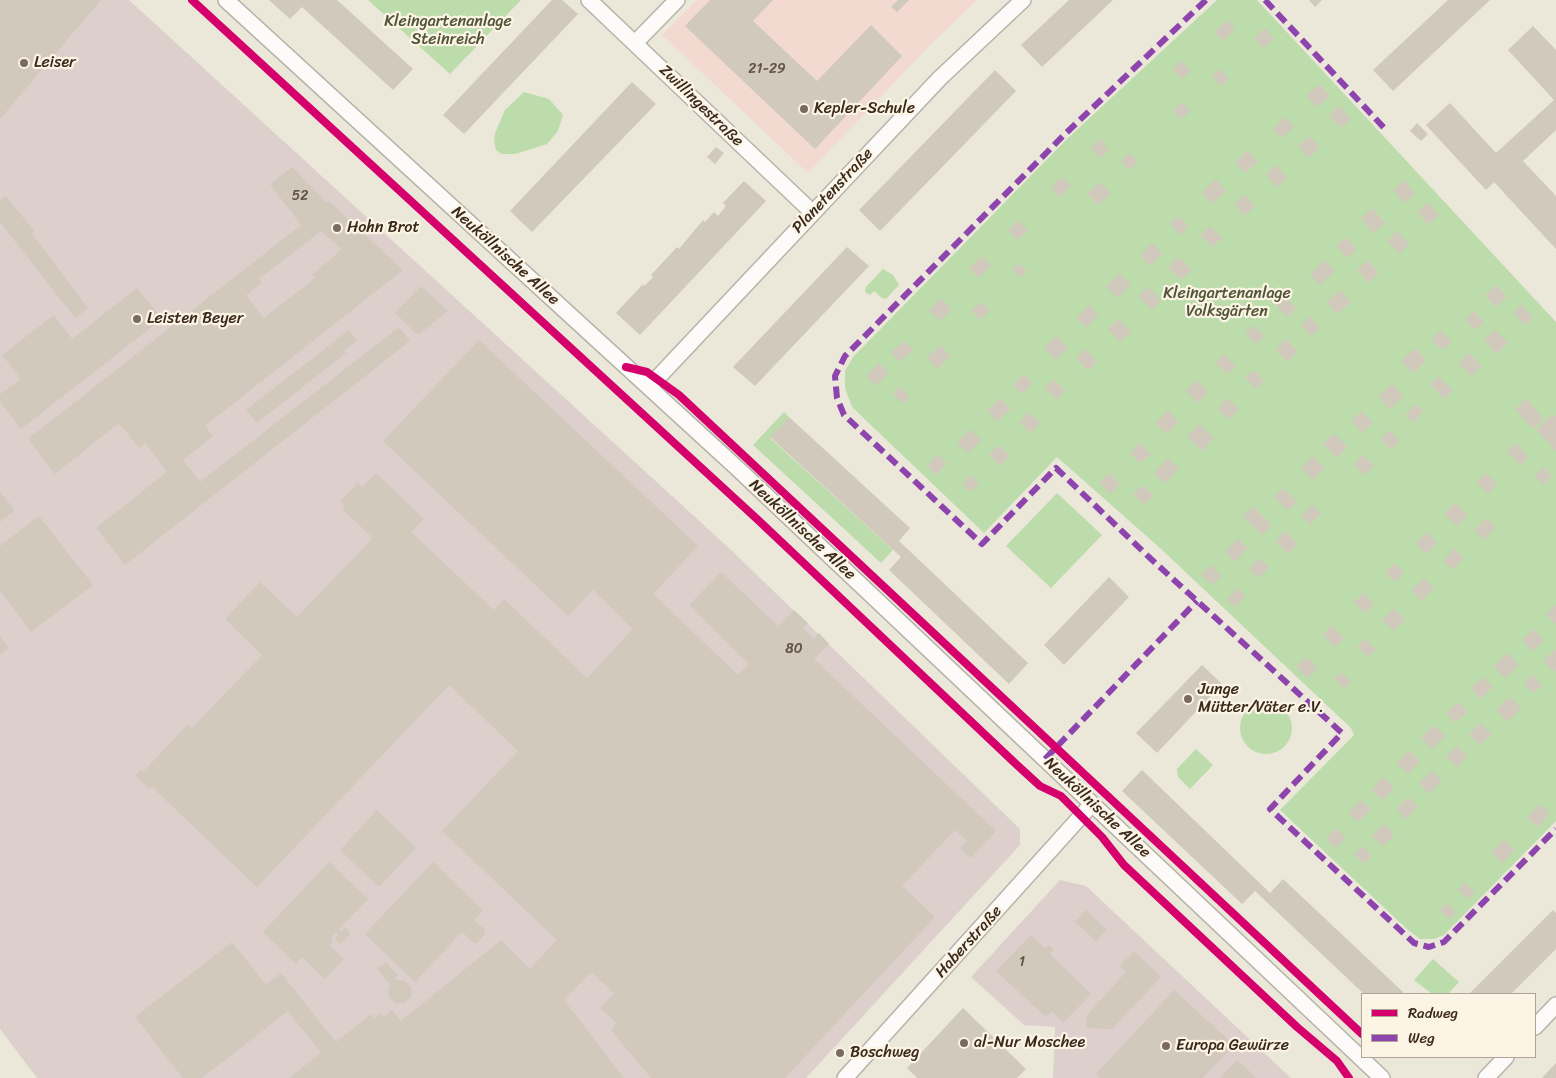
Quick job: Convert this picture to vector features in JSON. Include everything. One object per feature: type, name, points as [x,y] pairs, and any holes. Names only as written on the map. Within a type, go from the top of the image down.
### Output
[{"type":"street","name":"Neuköllnische Allee","points":[[226,0],[649,387],[1193,898],[1375,1075]]},
{"type":"street","name":"Zwillingestraße","points":[[590,0],[813,213]]},
{"type":"street","points":[[635,43],[677,0]]},
{"type":"street","name":"Planetenstraße","points":[[649,387],[940,78],[1023,0]]},
{"type":"street","name":"Haberstraße","points":[[851,1076],[1092,804]]},
{"type":"street","points":[[1536,1026],[1556,1005]]},
{"type":"street","points":[[1486,1078],[1505,1058]]},
{"type":"shaded area","points":[[0,0],[129,0],[730,549],[1020,829],[1020,845],[806,1078],[37,1078],[0,1029]]},
{"type":"shaded area","name":"Kepler-Schule","points":[[697,0],[977,0],[929,46],[808,173],[662,35]]},
{"type":"shaded area","points":[[1060,880],[1086,886],[1291,1078],[1053,1078],[1055,1027],[1024,1025],[971,977]]},
{"type":"green space","name":"Kleingartenanlage Steinreich","points":[[368,0],[521,0],[450,74]]},
{"type":"green space","name":"Kleingartenanlage Volksgärten","points":[[1217,0],[1257,0],[1556,322],[1556,821],[1444,935],[1434,939],[1420,939],[1408,930],[1280,810],[1354,735],[1351,728],[1160,548],[1057,457],[984,533],[852,407],[845,388],[845,371],[853,357],[1066,140]]},
{"type":"green space","points":[[524,92],[549,99],[563,115],[558,131],[547,144],[515,154],[501,154],[496,150],[494,142],[495,133],[505,110]]},
{"type":"green space","points":[[883,269],[893,275],[899,285],[886,299],[874,291],[870,295],[865,292],[866,287]]},
{"type":"green space","points":[[784,412],[789,417],[770,438],[893,550],[881,563],[753,445]]},
{"type":"green space","points":[[1057,493],[1102,535],[1051,588],[1006,546]]},
{"type":"green space","points":[[1261,702],[1271,702],[1280,706],[1288,714],[1292,728],[1288,742],[1280,750],[1271,754],[1261,754],[1252,750],[1244,742],[1240,733],[1240,723],[1244,714],[1252,706]]},
{"type":"green space","points":[[1196,749],[1213,765],[1190,789],[1178,777],[1177,769]]},
{"type":"green space","points":[[1433,959],[1459,982],[1449,993],[1431,993],[1414,980]]},
{"type":"building","name":"Leiser","points":[[0,0],[101,0],[0,119]]},
{"type":"building","points":[[269,0],[337,0],[413,69],[393,90],[302,7],[290,19]]},
{"type":"building","points":[[552,0],[562,0],[578,14],[464,134],[443,115]]},
{"type":"building","points":[[710,0],[773,0],[753,21],[817,81],[871,25],[902,56],[815,149],[685,26]]},
{"type":"building","points":[[898,0],[909,0],[897,12],[891,7]]},
{"type":"building","points":[[1069,0],[1113,0],[1042,67],[1021,45]]},
{"type":"building","points":[[1309,0],[1322,0],[1315,7]]},
{"type":"building","points":[[1448,0],[1490,0],[1393,91],[1373,70]]},
{"type":"building","points":[[1227,20],[1235,29],[1223,41],[1214,32]]},
{"type":"building","points":[[1533,26],[1556,50],[1556,130],[1523,161],[1556,196],[1556,249],[1494,182],[1486,190],[1426,125],[1450,103],[1496,153],[1554,100],[1508,50]]},
{"type":"building","points":[[1265,28],[1274,39],[1263,48],[1254,38]]},
{"type":"building","points":[[1182,61],[1191,71],[1182,79],[1172,69]]},
{"type":"building","points":[[1220,69],[1229,79],[1221,86],[1212,76]]},
{"type":"building","points":[[995,70],[1016,91],[880,231],[859,210]]},
{"type":"building","points":[[632,82],[656,104],[532,232],[510,211]]},
{"type":"building","points":[[1319,84],[1330,96],[1317,107],[1306,96]]},
{"type":"building","points":[[1182,102],[1190,111],[1181,119],[1173,111]]},
{"type":"building","points":[[1339,106],[1351,119],[1341,128],[1329,115]]},
{"type":"building","points":[[1285,117],[1294,127],[1282,138],[1272,129]]},
{"type":"building","points":[[1417,123],[1428,134],[1421,141],[1410,131]]},
{"type":"building","points":[[1309,136],[1320,147],[1309,158],[1298,146]]},
{"type":"building","points":[[1100,139],[1109,150],[1100,158],[1090,148]]},
{"type":"building","points":[[716,147],[724,153],[715,164],[707,157]]},
{"type":"building","points":[[1248,150],[1258,162],[1245,173],[1235,162]]},
{"type":"building","points":[[1130,153],[1138,162],[1129,170],[1121,161]]},
{"type":"building","points":[[1276,165],[1288,178],[1277,187],[1266,175]]},
{"type":"building","points":[[292,167],[327,203],[329,201],[403,270],[205,426],[213,436],[183,460],[200,482],[399,327],[410,341],[125,565],[96,528],[167,472],[145,443],[139,448],[119,423],[55,474],[28,439],[301,225],[270,184]],"holes":[[[321,231],[342,249],[312,275],[315,278],[264,318],[246,295],[262,283],[259,279]]]},
{"type":"building","points":[[1062,177],[1071,186],[1060,197],[1051,187]]},
{"type":"building","points":[[1216,179],[1226,191],[1212,204],[1202,192]]},
{"type":"building","points":[[1404,180],[1415,193],[1404,203],[1393,190]]},
{"type":"building","points":[[744,181],[766,201],[640,335],[616,313],[643,284],[644,286],[653,277],[651,275],[677,247],[679,249],[703,220],[705,222],[714,212],[718,216],[726,206],[723,203]]},
{"type":"building","points":[[1100,182],[1111,193],[1098,205],[1087,194]]},
{"type":"building","points":[[1245,195],[1255,206],[1244,216],[1234,204]]},
{"type":"building","points":[[6,196],[34,231],[32,234],[88,308],[75,318],[0,222],[0,200]]},
{"type":"building","points":[[1428,203],[1439,215],[1428,224],[1417,212]]},
{"type":"building","points":[[1372,208],[1385,223],[1373,233],[1361,218]]},
{"type":"building","points":[[1179,216],[1189,227],[1180,235],[1170,224]]},
{"type":"building","points":[[1018,220],[1028,230],[1018,240],[1008,230]]},
{"type":"building","points":[[1210,226],[1222,238],[1212,247],[1200,235]]},
{"type":"building","points":[[1398,231],[1409,244],[1399,254],[1387,241]]},
{"type":"building","points":[[1345,237],[1357,249],[1347,258],[1336,246]]},
{"type":"building","points":[[1152,243],[1162,254],[1150,266],[1140,255]]},
{"type":"building","points":[[847,247],[869,266],[755,386],[733,367]]},
{"type":"building","points":[[982,256],[991,266],[978,278],[969,268]]},
{"type":"building","points":[[1179,257],[1192,270],[1180,280],[1168,267]]},
{"type":"building","points":[[1325,260],[1335,271],[1320,285],[1310,274]]},
{"type":"building","points":[[1367,260],[1379,272],[1369,283],[1357,270]]},
{"type":"building","points":[[1019,263],[1027,271],[1020,278],[1012,270]]},
{"type":"building","points":[[1120,273],[1131,285],[1117,298],[1106,287]]},
{"type":"building","points":[[1496,285],[1507,297],[1496,307],[1485,295]]},
{"type":"building","points":[[421,286],[448,311],[418,335],[395,313]]},
{"type":"building","points":[[1148,287],[1161,301],[1152,310],[1138,296]]},
{"type":"building","points":[[137,288],[162,319],[21,429],[0,402],[0,394],[21,379],[2,355],[54,315],[72,339]]},
{"type":"building","points":[[1340,290],[1351,302],[1337,314],[1326,302]]},
{"type":"building","points":[[1282,293],[1296,308],[1287,317],[1273,302]]},
{"type":"building","points":[[941,298],[952,309],[940,321],[929,310]]},
{"type":"building","points":[[981,302],[990,311],[980,320],[971,310]]},
{"type":"building","points":[[1089,305],[1099,315],[1086,328],[1076,318]]},
{"type":"building","points":[[1521,305],[1533,317],[1525,325],[1513,312]]},
{"type":"building","points":[[1474,311],[1484,322],[1475,330],[1465,320]]},
{"type":"building","points":[[1310,316],[1320,328],[1311,336],[1301,325]]},
{"type":"building","points":[[1119,319],[1131,333],[1120,342],[1108,329]]},
{"type":"building","points":[[1254,325],[1264,336],[1255,344],[1245,333]]},
{"type":"building","points":[[349,330],[357,341],[344,350],[346,353],[257,423],[246,410]]},
{"type":"building","points":[[1441,330],[1452,342],[1442,350],[1431,339]]},
{"type":"building","points":[[1495,330],[1508,343],[1497,354],[1484,340]]},
{"type":"building","points":[[1057,336],[1068,348],[1055,360],[1044,347]]},
{"type":"building","points":[[1286,339],[1298,352],[1287,362],[1275,349]]},
{"type":"building","points":[[479,340],[698,546],[653,594],[738,675],[749,664],[689,605],[721,572],[778,626],[794,610],[808,623],[803,628],[814,639],[819,633],[829,644],[814,659],[996,831],[971,858],[960,848],[967,841],[955,830],[902,886],[935,917],[785,1078],[651,1078],[611,1030],[617,1023],[600,1008],[614,993],[591,972],[564,1000],[624,1078],[289,1078],[321,1053],[288,1011],[202,1078],[183,1078],[135,1017],[232,942],[266,985],[281,973],[336,1042],[371,1014],[375,1018],[381,1013],[384,1017],[392,1010],[401,1021],[501,940],[530,969],[557,940],[442,831],[518,751],[449,685],[257,887],[152,787],[150,789],[135,775],[140,770],[143,772],[188,724],[192,728],[262,655],[225,619],[260,582],[297,617],[373,538],[342,509],[345,506],[340,501],[358,483],[362,487],[376,473],[424,519],[411,532],[494,610],[504,599],[587,678],[633,629],[593,590],[568,616],[383,441]]},
{"type":"building","points":[[905,341],[914,350],[899,362],[891,352]]},
{"type":"building","points":[[940,345],[951,356],[937,369],[927,357]]},
{"type":"building","points":[[1415,348],[1427,360],[1413,373],[1401,361]]},
{"type":"building","points":[[1085,349],[1097,362],[1088,371],[1076,358]]},
{"type":"building","points":[[1469,353],[1482,366],[1471,376],[1458,363]]},
{"type":"building","points":[[1224,354],[1236,366],[1227,374],[1215,363]]},
{"type":"building","points":[[879,363],[889,373],[876,386],[866,376]]},
{"type":"building","points":[[1255,370],[1264,381],[1255,389],[1245,377]]},
{"type":"building","points":[[1024,374],[1033,383],[1022,394],[1013,385]]},
{"type":"building","points":[[1439,376],[1453,391],[1444,399],[1430,384]]},
{"type":"building","points":[[1053,379],[1065,390],[1057,399],[1045,389]]},
{"type":"building","points":[[1196,380],[1209,392],[1198,403],[1186,391]]},
{"type":"building","points":[[1392,384],[1403,397],[1389,409],[1378,396]]},
{"type":"building","points":[[900,387],[910,397],[903,404],[893,394]]},
{"type":"building","points":[[1000,398],[1011,409],[997,422],[987,410]]},
{"type":"building","points":[[1227,398],[1239,409],[1229,419],[1218,409]]},
{"type":"building","points":[[1526,399],[1544,419],[1533,429],[1515,409]]},
{"type":"building","points":[[1415,404],[1423,411],[1414,423],[1405,416]]},
{"type":"building","points":[[1168,410],[1179,422],[1167,434],[1155,423]]},
{"type":"building","points":[[1362,411],[1373,423],[1362,433],[1351,421]]},
{"type":"building","points":[[1029,412],[1040,423],[1030,433],[1019,422]]},
{"type":"building","points":[[1553,414],[1556,417],[1556,451],[1536,430]]},
{"type":"building","points":[[789,417],[910,528],[899,541],[1028,663],[1009,684],[889,570],[901,557],[770,437]]},
{"type":"building","points":[[1199,424],[1214,438],[1202,451],[1187,437]]},
{"type":"building","points":[[970,429],[981,440],[968,453],[957,443]]},
{"type":"building","points":[[1389,430],[1400,441],[1391,450],[1380,439]]},
{"type":"building","points":[[1334,433],[1347,447],[1337,458],[1323,444]]},
{"type":"building","points":[[1140,443],[1151,454],[1140,463],[1130,453]]},
{"type":"building","points":[[1515,443],[1529,457],[1521,465],[1507,452]]},
{"type":"building","points":[[998,445],[1010,456],[1000,466],[989,455]]},
{"type":"building","points":[[938,454],[947,463],[936,475],[927,466]]},
{"type":"building","points":[[1363,455],[1374,466],[1364,475],[1353,464]]},
{"type":"building","points":[[1313,456],[1325,468],[1313,480],[1301,468]]},
{"type":"building","points":[[1168,458],[1179,468],[1165,483],[1154,473]]},
{"type":"building","points":[[1543,467],[1552,476],[1543,485],[1534,476]]},
{"type":"building","points":[[1110,473],[1120,485],[1110,494],[1099,482]]},
{"type":"building","points":[[1486,473],[1497,484],[1488,494],[1476,482]]},
{"type":"building","points":[[971,475],[979,484],[970,492],[962,484]]},
{"type":"building","points":[[1142,485],[1153,495],[1144,505],[1133,494]]},
{"type":"building","points":[[1283,488],[1297,501],[1288,511],[1274,497]]},
{"type":"building","points":[[0,492],[15,510],[0,522]]},
{"type":"building","points":[[1455,503],[1468,515],[1457,526],[1444,514]]},
{"type":"building","points":[[1312,505],[1321,513],[1310,525],[1301,516]]},
{"type":"building","points":[[1253,506],[1272,525],[1262,535],[1243,517]]},
{"type":"building","points":[[39,516],[93,585],[31,632],[0,591],[0,546]]},
{"type":"building","points":[[1487,518],[1496,527],[1483,540],[1474,530]]},
{"type":"building","points":[[1285,531],[1298,544],[1288,554],[1275,541]]},
{"type":"building","points":[[1427,532],[1437,543],[1426,554],[1415,543]]},
{"type":"building","points":[[1238,538],[1248,548],[1235,562],[1225,552]]},
{"type":"building","points":[[1454,548],[1464,558],[1453,570],[1443,561]]},
{"type":"building","points":[[1259,558],[1269,567],[1259,578],[1249,569]]},
{"type":"building","points":[[1394,563],[1404,572],[1395,582],[1385,573]]},
{"type":"building","points":[[1211,565],[1221,576],[1212,585],[1201,574]]},
{"type":"building","points":[[1109,577],[1129,597],[1064,665],[1044,645]]},
{"type":"building","points":[[1424,578],[1434,589],[1421,601],[1411,590]]},
{"type":"building","points":[[1237,588],[1246,596],[1235,607],[1227,600]]},
{"type":"building","points":[[1364,593],[1374,604],[1365,613],[1354,602]]},
{"type":"building","points":[[1556,605],[1556,624],[1546,614]]},
{"type":"building","points":[[1394,608],[1405,619],[1394,631],[1382,620]]},
{"type":"building","points":[[1332,625],[1344,638],[1335,647],[1323,635]]},
{"type":"building","points":[[1534,629],[1544,640],[1532,651],[1522,640]]},
{"type":"building","points":[[0,636],[9,648],[0,654]]},
{"type":"building","points":[[1365,639],[1376,649],[1368,657],[1357,647]]},
{"type":"building","points":[[1556,649],[1556,669],[1554,672],[1543,661]]},
{"type":"building","points":[[1508,653],[1519,665],[1505,678],[1494,666]]},
{"type":"building","points":[[1306,657],[1317,667],[1307,678],[1296,667]]},
{"type":"building","name":"Junge Mütter/Väter e.V.","points":[[1202,665],[1222,684],[1157,753],[1136,733]]},
{"type":"building","points":[[1341,672],[1352,682],[1344,689],[1334,679]]},
{"type":"building","points":[[1532,675],[1542,686],[1533,693],[1524,683]]},
{"type":"building","points":[[1483,677],[1493,687],[1480,699],[1471,688]]},
{"type":"building","points":[[1510,697],[1521,709],[1507,722],[1496,710]]},
{"type":"building","points":[[1458,702],[1468,712],[1455,723],[1446,713]]},
{"type":"building","points":[[1481,723],[1492,734],[1480,745],[1469,734]]},
{"type":"building","points":[[1434,725],[1445,736],[1432,749],[1421,738]]},
{"type":"building","points":[[1457,746],[1467,756],[1457,767],[1446,757]]},
{"type":"building","points":[[1409,750],[1420,761],[1408,774],[1396,763]]},
{"type":"building","points":[[1142,770],[1270,893],[1283,879],[1402,993],[1363,993],[1255,891],[1242,904],[1122,791]]},
{"type":"building","points":[[1432,771],[1442,781],[1429,794],[1419,783]]},
{"type":"building","points":[[1383,777],[1394,787],[1383,800],[1371,790]]},
{"type":"building","points":[[1408,797],[1418,806],[1406,819],[1396,809]]},
{"type":"building","points":[[1361,800],[1371,809],[1358,822],[1348,813]]},
{"type":"building","points":[[1540,804],[1550,813],[1538,827],[1527,818]]},
{"type":"building","points":[[377,810],[416,848],[379,887],[340,850]]},
{"type":"building","points":[[1384,824],[1394,835],[1383,846],[1372,836]]},
{"type":"building","points":[[1336,828],[1346,837],[1336,848],[1326,839]]},
{"type":"building","points":[[1504,839],[1515,850],[1502,863],[1491,852]]},
{"type":"building","points":[[1363,846],[1372,856],[1364,864],[1354,854]]},
{"type":"building","points":[[329,862],[368,899],[339,929],[341,931],[346,928],[350,934],[341,944],[335,940],[338,935],[336,933],[331,937],[333,942],[329,945],[344,959],[325,979],[302,957],[296,964],[263,932]]},
{"type":"building","points":[[433,862],[483,910],[474,920],[485,930],[485,934],[477,943],[474,943],[462,932],[415,982],[365,934]]},
{"type":"building","points":[[1465,882],[1475,892],[1468,899],[1458,890]]},
{"type":"building","points":[[1447,903],[1456,912],[1449,919],[1440,910]]},
{"type":"building","points":[[1086,910],[1107,930],[1096,941],[1075,922]]},
{"type":"building","points":[[1553,910],[1556,913],[1556,949],[1512,993],[1470,993]]},
{"type":"building","points":[[1031,935],[1046,949],[1049,945],[1054,950],[1050,954],[1091,994],[1063,1023],[1052,1011],[1046,1017],[996,971]]},
{"type":"building","points":[[1134,951],[1161,977],[1112,1029],[1086,1028],[1087,1015],[1126,972],[1120,966]]},
{"type":"building","points":[[386,962],[398,976],[395,978],[396,980],[403,980],[411,987],[412,995],[405,1003],[395,1003],[390,998],[388,991],[390,984],[377,969]]},
{"type":"building","points":[[1174,990],[1234,1045],[1203,1078],[1101,1078],[1096,1074]]},
{"type":"building","name":"al-Nur Moschee","points":[[963,1008],[1026,1069],[1017,1078],[917,1078],[907,1068]]},
{"type":"building","points":[[1237,1060],[1257,1078],[1220,1078]]},
{"type":"building","points":[[1556,1063],[1556,1078],[1542,1078]]},
{"type":"marked path","points":[[1206,0],[1064,135],[845,356],[835,376],[837,398],[844,415],[982,544],[1056,468],[1151,559],[1342,733],[1270,809],[1414,943],[1429,947],[1444,942],[1556,829]]},
{"type":"marked path","points":[[1265,0],[1387,131]]},
{"type":"marked path","points":[[1045,759],[1197,601]]},
{"type":"cycle path","points":[[192,0],[757,519],[1017,765],[1040,786],[1061,796],[1102,837],[1124,865],[1297,1027],[1337,1061],[1349,1078]]},
{"type":"cycle path","points":[[626,367],[647,372],[679,395],[1361,1033]]},
{"type":"place","name":"Leiser","points":[[24,63]]},
{"type":"place","name":"Kepler-Schule","points":[[804,109]]},
{"type":"place","name":"Hohn Brot","points":[[337,228]]},
{"type":"place","name":"Leisten Beyer","points":[[137,319]]},
{"type":"place","name":"Junge Mütter/Väter e.V.","points":[[1188,699]]},
{"type":"place","name":"al-Nur Moschee","points":[[964,1043]]},
{"type":"place","name":"Europa Gewürze","points":[[1166,1046]]},
{"type":"place","name":"Boschweg","points":[[840,1053]]}]
